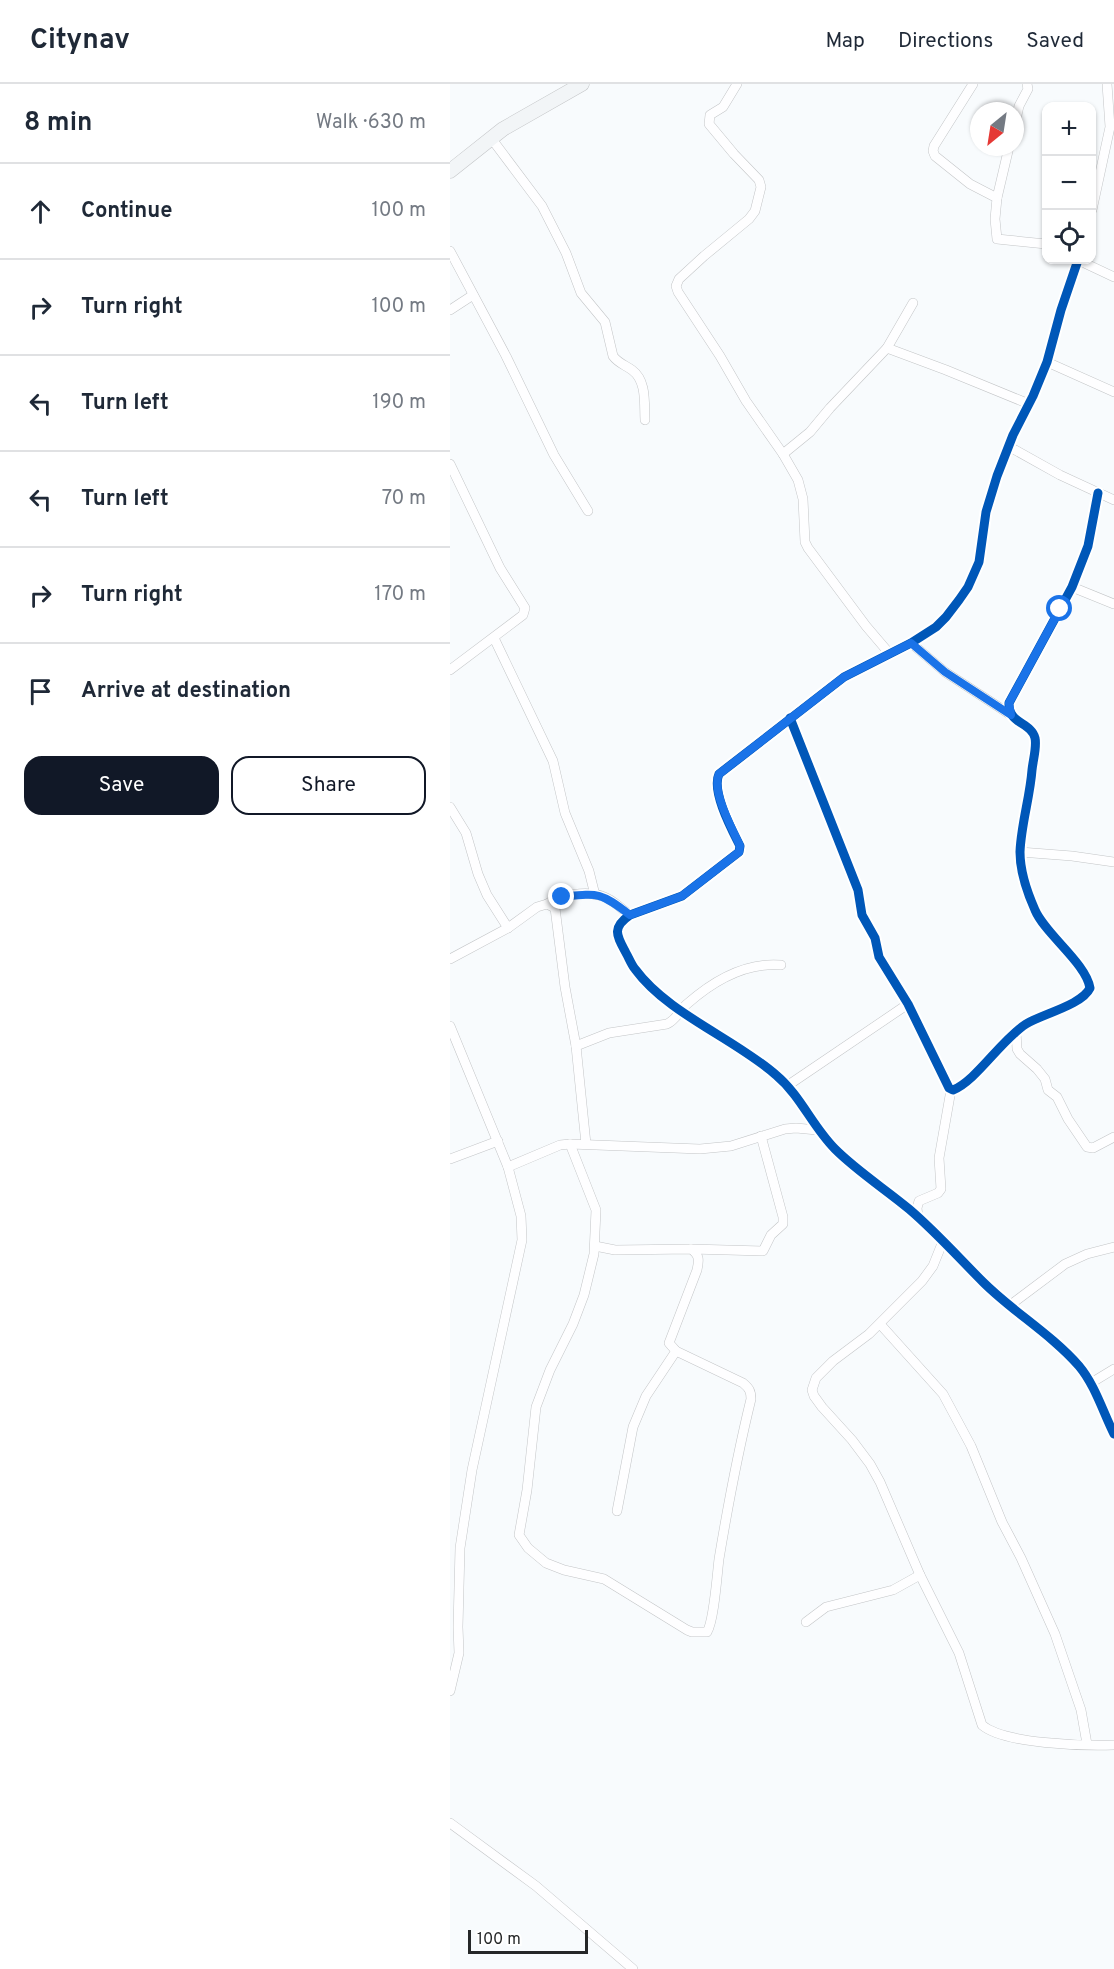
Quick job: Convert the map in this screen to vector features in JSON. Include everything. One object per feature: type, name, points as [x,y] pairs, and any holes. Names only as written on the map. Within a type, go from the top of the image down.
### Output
[{"type":"street","points":[[450,171],[503,129],[582,84]]},
{"type":"street","points":[[737,84],[723,107],[710,116],[709,124],[761,183],[757,204],[749,219],[704,256],[679,279],[676,286],[746,401],[783,454],[800,487],[803,499],[805,542],[808,548],[889,653]]},
{"type":"street","points":[[973,84],[951,116],[933,151],[939,160],[962,178],[997,198]]},
{"type":"street","points":[[1021,102],[1028,89],[1027,84]]},
{"type":"street","points":[[1096,192],[1110,128],[1107,84]]},
{"type":"street","points":[[491,138],[542,206],[566,253],[581,293],[605,322],[616,361],[631,369],[639,379],[643,389],[645,420]]},
{"type":"street","points":[[1007,156],[997,198],[995,219],[997,238],[1042,243]]},
{"type":"street","points":[[450,251],[506,356],[554,455],[588,511]]},
{"type":"street","points":[[1077,264],[1047,362],[1008,446],[986,512],[979,562],[968,587],[936,627],[911,643],[844,677],[719,774],[717,784],[724,809],[740,846],[739,852],[682,896],[630,915],[618,928],[617,936],[634,968],[651,987],[760,1063],[787,1086],[808,1111],[817,1130],[847,1160],[918,1217],[1010,1306],[1065,1351],[1091,1383],[1114,1434]]},
{"type":"street","points":[[1086,264],[1114,277]]},
{"type":"street","points":[[450,310],[473,295]]},
{"type":"street","points":[[783,454],[810,432],[887,348],[913,303]]},
{"type":"street","points":[[887,348],[1029,404]]},
{"type":"street","points":[[1047,362],[1114,392]]},
{"type":"street","points":[[1008,446],[1060,475],[1114,500]]},
{"type":"street","points":[[450,465],[500,568],[525,608],[523,615],[450,670]]},
{"type":"street","points":[[1011,715],[1009,703],[1072,586],[1088,546],[1098,493]]},
{"type":"street","points":[[1072,586],[1114,604]]},
{"type":"street","points":[[494,638],[553,761],[565,813],[589,871],[595,895]]},
{"type":"street","points":[[911,643],[945,672],[1011,715],[1031,731],[1035,741],[1020,852],[1025,883],[1038,919],[1087,979],[1090,988],[1084,997],[1034,1019],[1006,1039],[971,1077],[956,1089],[951,1089]]},
{"type":"street","points":[[790,718],[858,890],[862,915],[875,938],[879,957],[908,1004],[951,1089],[939,1158],[941,1189],[938,1193],[919,1201],[918,1217]]},
{"type":"street","points":[[450,807],[466,833],[487,895],[508,928]]},
{"type":"street","points":[[1020,852],[1114,862]]},
{"type":"street","points":[[450,959],[508,928],[528,913],[555,898],[595,895],[609,899],[630,915]]},
{"type":"street","points":[[547,904],[556,909],[565,987],[576,1046],[586,1144]]},
{"type":"street","points":[[576,1046],[609,1033],[667,1024],[674,1020],[701,991],[731,974],[767,964],[781,965]]},
{"type":"street","points":[[787,1086],[908,1004]]},
{"type":"street","points":[[450,1026],[453,1040],[508,1167],[521,1216],[522,1239],[476,1447],[455,1568],[459,1653],[450,1692]]},
{"type":"street","points":[[1016,1032],[1017,1049],[1020,1054],[1038,1069],[1045,1079],[1048,1090],[1057,1097],[1068,1119],[1087,1147],[1093,1148],[1114,1137]]},
{"type":"street","points":[[508,1167],[560,1145],[700,1149],[731,1146],[786,1129],[817,1130]]},
{"type":"street","points":[[595,1246],[615,1250],[763,1251],[772,1234],[783,1224],[783,1217],[761,1136]]},
{"type":"street","points":[[450,1159],[498,1141]]},
{"type":"street","points":[[570,1144],[584,1174],[596,1210],[595,1246],[584,1295],[536,1407],[527,1490],[519,1535],[528,1548],[546,1563],[564,1570],[604,1579],[687,1630],[707,1632],[711,1626],[736,1458],[751,1393],[743,1383],[676,1351],[669,1343],[697,1270],[698,1255],[691,1250]]},
{"type":"street","points":[[943,1241],[933,1266],[922,1281],[880,1324],[833,1361],[816,1378],[812,1390],[814,1396],[870,1464],[920,1575],[959,1653],[981,1725],[1002,1735],[1050,1743],[1114,1745]]},
{"type":"street","points":[[1010,1306],[1065,1264],[1087,1254],[1114,1247]]},
{"type":"street","points":[[880,1324],[943,1394],[971,1446],[1002,1522],[1055,1634],[1081,1710],[1087,1744]]},
{"type":"street","points":[[617,1511],[633,1427],[646,1396],[676,1351]]},
{"type":"street","points":[[1091,1383],[1114,1370]]},
{"type":"street","points":[[806,1622],[826,1606],[893,1590],[920,1575]]},
{"type":"street","points":[[450,1823],[537,1886],[633,1969]]},
{"type":"cycle path","points":[[1077,264],[1047,362],[1013,435],[997,476],[986,512],[979,562],[968,587],[936,627],[911,643],[844,677],[719,774],[717,781],[720,800],[740,846],[739,852],[682,896],[630,915],[620,924],[618,937],[632,965],[649,985],[683,1013],[741,1049],[776,1075],[793,1092],[835,1149],[919,1218],[995,1293],[1068,1354],[1090,1382],[1114,1434]]},
{"type":"cycle path","points":[[790,718],[858,890],[862,915],[875,938],[879,957],[908,1004],[949,1088],[953,1090],[971,1078],[1007,1040],[1026,1024],[1079,999],[1090,988],[1081,969],[1040,919],[1024,882],[1020,852],[1035,738],[1033,733],[1012,715],[1009,703],[1072,587],[1088,546],[1098,493]]},
{"type":"route","points":[[562,897],[601,895],[630,915],[682,896],[739,852],[740,846],[724,809],[717,784],[719,774],[844,677],[911,643],[945,672],[1011,715],[1009,703],[1060,609]]}]
